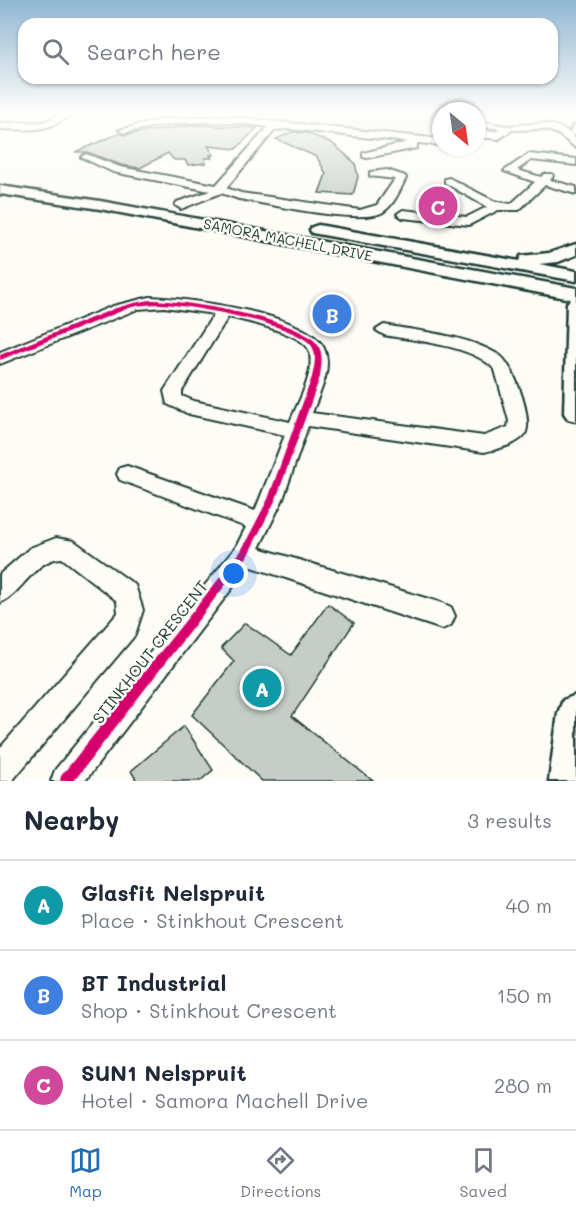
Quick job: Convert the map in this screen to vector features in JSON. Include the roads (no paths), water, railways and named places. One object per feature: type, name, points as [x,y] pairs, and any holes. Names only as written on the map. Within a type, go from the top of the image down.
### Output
[{"type":"main road","name":"SAMORA MACHELL DRIVE","points":[[0,178],[181,205],[576,276]]},
{"type":"main road","name":"SAMORA MACHELL DRIVE","points":[[0,190],[100,204],[576,294]]},
{"type":"main road","points":[[379,241],[532,260],[552,258],[576,249]]},
{"type":"main road","points":[[576,303],[576,413]]},
{"type":"main road","points":[[568,781],[576,713]]},
{"type":"street","points":[[212,207],[217,191],[254,148]]},
{"type":"street","points":[[367,154],[399,148]]},
{"type":"street","points":[[86,158],[117,170],[239,196],[370,214],[382,209],[401,178],[387,173],[374,174]]},
{"type":"street","points":[[570,161],[526,158],[509,170],[510,173],[576,191]]},
{"type":"street","points":[[449,181],[497,206],[515,207],[542,182],[570,161]]},
{"type":"street","points":[[505,182],[522,176]]},
{"type":"street","points":[[181,205],[217,191]]},
{"type":"street","points":[[403,214],[445,220],[469,220],[497,206]]},
{"type":"street","name":"STINKHOUT CRESCENT","points":[[0,358],[122,309],[150,302],[170,302],[282,325],[301,333],[312,341],[318,363],[272,499],[244,554],[66,781]]},
{"type":"street","points":[[223,313],[173,391],[173,399],[189,407],[298,424],[484,444],[496,442],[517,431],[519,421],[503,368],[496,360],[474,348],[384,330]]},
{"type":"street","points":[[127,474],[260,522]]},
{"type":"street","points":[[0,591],[41,552],[55,547],[66,548],[126,593],[131,603],[131,614],[126,626],[0,771]]},
{"type":"street","points":[[244,554],[441,616]]},
{"type":"place","name":"SUN1 Nelspruit","points":[[438,206]]},
{"type":"place","name":"BT Industrial","points":[[332,314]]},
{"type":"place","name":"Glasfit Nelspruit","points":[[262,688]]}]
